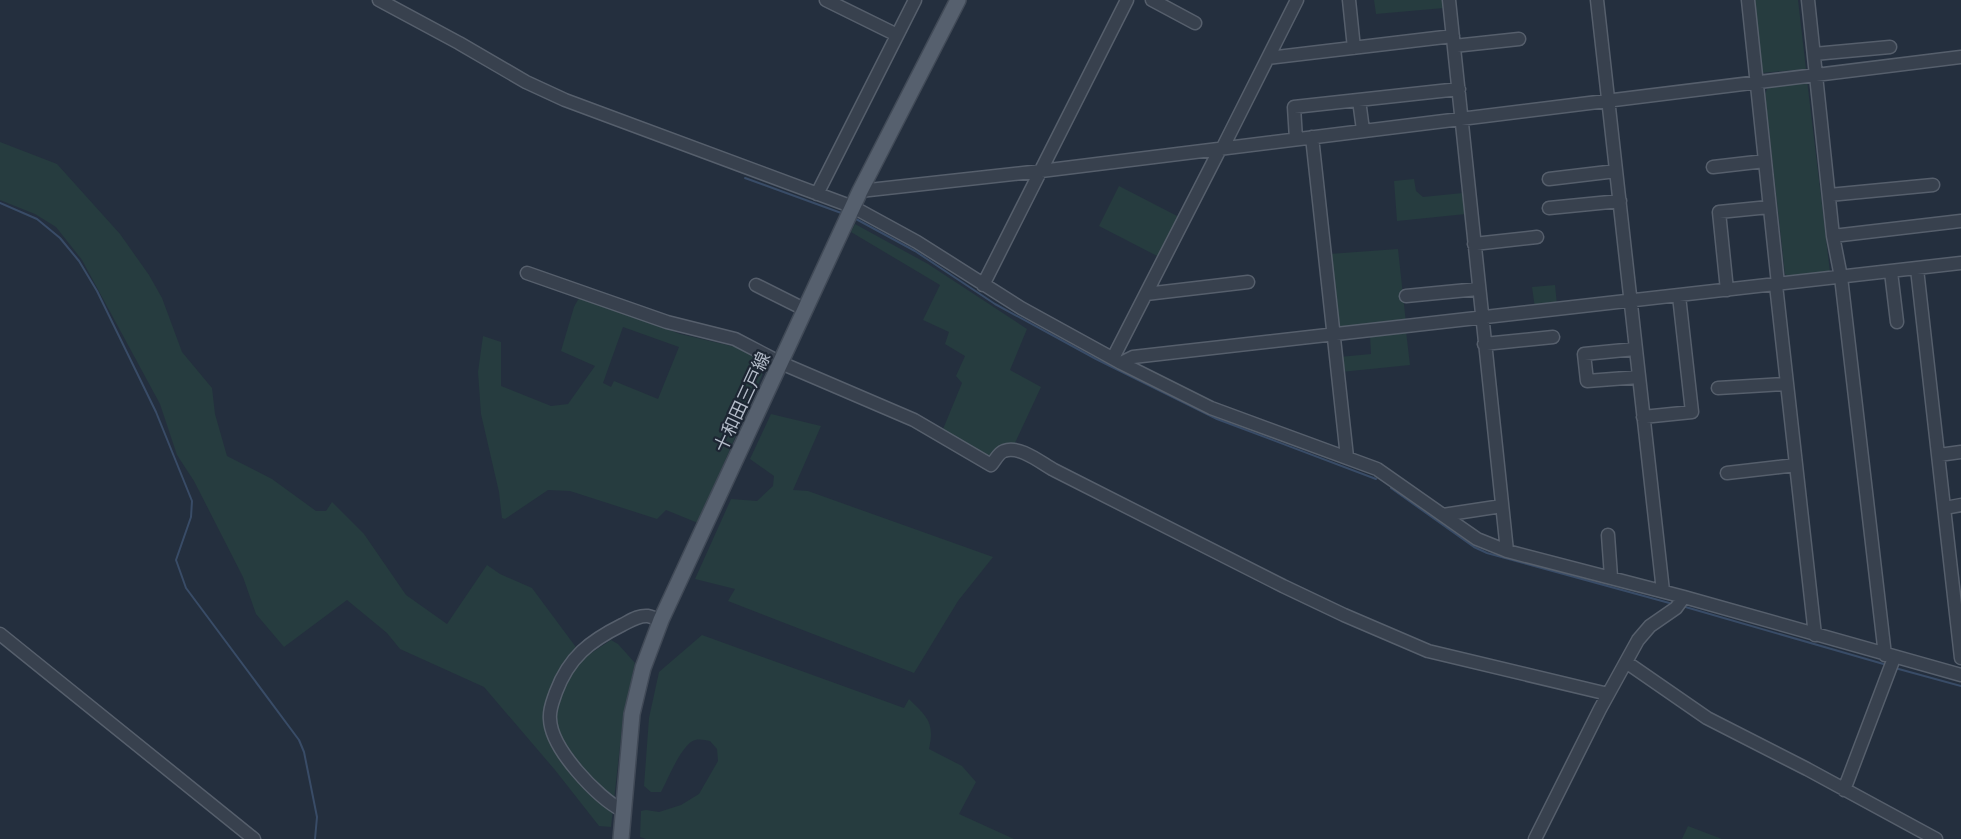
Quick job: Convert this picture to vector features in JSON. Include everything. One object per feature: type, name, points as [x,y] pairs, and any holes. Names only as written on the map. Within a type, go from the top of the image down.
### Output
[{"type":"main road","name":"十和田三戸線","points":[[621,839],[632,714],[643,668],[661,620],[860,191],[958,0]]},
{"type":"street","points":[[379,0],[536,87],[565,100],[853,207],[917,242],[983,285],[1064,333],[1117,361],[1211,408],[1347,457],[1388,475],[1477,539],[1507,551],[1663,591],[1680,603],[1815,635],[1890,662],[1961,675]]},
{"type":"street","points":[[826,0],[897,35]]},
{"type":"street","points":[[817,194],[915,0]]},
{"type":"street","points":[[983,285],[1127,0]]},
{"type":"street","points":[[1152,0],[1195,23]]},
{"type":"street","points":[[1117,361],[1146,294],[1298,0]]},
{"type":"street","points":[[1349,0],[1354,48]]},
{"type":"street","points":[[1449,0],[1507,551]]},
{"type":"street","points":[[1597,0],[1663,591]]},
{"type":"street","points":[[1748,0],[1786,384],[1815,635]]},
{"type":"street","points":[[1808,0],[1833,236],[1841,277],[1890,662],[1844,790]]},
{"type":"street","points":[[1268,58],[1354,48],[1519,39]]},
{"type":"street","points":[[1814,54],[1890,47]]},
{"type":"street","points":[[860,191],[1041,171],[1961,57]]},
{"type":"street","points":[[1296,139],[1294,107],[1459,89]]},
{"type":"street","points":[[1359,100],[1363,130]]},
{"type":"street","points":[[1312,137],[1347,457]]},
{"type":"street","points":[[1713,167],[1765,161]]},
{"type":"street","points":[[1549,179],[1616,171]]},
{"type":"street","points":[[1829,195],[1933,185]]},
{"type":"street","points":[[1548,208],[1620,201]]},
{"type":"street","points":[[1727,290],[1719,212],[1769,207]]},
{"type":"street","points":[[1833,236],[1961,221]]},
{"type":"street","points":[[1474,244],[1538,237]]},
{"type":"street","points":[[1117,361],[1132,357],[1961,264]]},
{"type":"street","points":[[1917,269],[1945,508],[1956,568],[1961,658]]},
{"type":"street","points":[[1891,272],[1897,322]]},
{"type":"street","points":[[526,273],[667,322],[735,339],[781,363],[914,420],[991,465],[1005,450],[1026,454],[1283,586],[1428,651],[1608,694]]},
{"type":"street","points":[[1146,294],[1248,282]]},
{"type":"street","points":[[756,285],[806,310]]},
{"type":"street","points":[[1406,296],[1478,289]]},
{"type":"street","points":[[1642,417],[1692,412],[1679,296]]},
{"type":"street","points":[[1484,344],[1552,337]]},
{"type":"street","points":[[1635,349],[1584,354],[1587,381],[1639,377]]},
{"type":"street","points":[[1718,388],[1786,384]]},
{"type":"street","points":[[1938,454],[1961,452]]},
{"type":"street","points":[[1726,473],[1796,465]]},
{"type":"street","points":[[1945,508],[1961,505]]},
{"type":"street","points":[[1443,515],[1502,506]]},
{"type":"street","points":[[1608,535],[1611,577]]},
{"type":"street","points":[[1535,839],[1608,694],[1638,640],[1650,626],[1680,603]]},
{"type":"street","points":[[623,811],[611,804],[576,771],[552,730],[550,710],[560,681],[591,641],[634,618],[649,616],[661,620]]},
{"type":"street","points":[[0,633],[254,839]]},
{"type":"street","points":[[1626,662],[1707,718],[1935,839]]},
{"type":"green space","points":[[1374,0],[1443,0],[1444,8],[1376,14]]},
{"type":"green space","points":[[1753,0],[1798,0],[1806,69],[1761,73]]},
{"type":"green space","points":[[1807,80],[1830,272],[1790,278],[1785,274],[1765,94],[1768,87]]},
{"type":"green space","points":[[0,142],[57,164],[120,234],[162,298],[182,352],[212,388],[215,414],[227,456],[272,479],[316,511],[326,511],[332,502],[364,534],[406,595],[447,624],[487,565],[500,574],[532,588],[584,658],[611,640],[618,644],[635,663],[623,719],[611,827],[599,826],[484,687],[400,649],[387,633],[347,600],[284,647],[256,614],[243,577],[194,481],[177,455],[160,404],[82,260],[56,227],[35,214],[0,200]]},
{"type":"green space","points":[[1414,179],[1416,191],[1423,197],[1463,193],[1466,214],[1397,221],[1394,181]]},
{"type":"green space","points":[[1119,186],[1181,218],[1161,258],[1099,226]]},
{"type":"green space","points":[[855,224],[928,264],[1027,329],[1010,370],[1041,387],[1014,445],[991,461],[941,434],[962,383],[956,376],[965,356],[945,344],[949,332],[923,320],[940,285],[851,232]]},
{"type":"green space","points":[[1398,249],[1406,323],[1338,331],[1329,254]]},
{"type":"green space","points":[[1555,285],[1557,305],[1535,308],[1532,287]]},
{"type":"green space","points":[[580,296],[680,334],[740,348],[767,364],[698,523],[666,510],[657,519],[570,491],[548,490],[505,519],[502,518],[499,492],[481,414],[478,372],[483,336],[501,342],[501,386],[551,406],[568,404],[595,366],[561,351],[574,307]],"holes":[[[623,327],[679,347],[658,399],[614,381],[611,387],[603,383]]]},
{"type":"green space","points":[[1406,331],[1410,365],[1341,372],[1339,357],[1371,354],[1370,335]]},
{"type":"green space","points":[[771,414],[821,426],[793,490],[808,491],[993,557],[958,601],[914,673],[728,601],[735,589],[695,579],[731,499],[757,501],[773,486],[774,476],[750,459]]},
{"type":"green space","points":[[702,635],[904,708],[909,699],[921,711],[930,726],[929,749],[962,766],[976,782],[959,814],[1014,839],[646,839],[640,837],[641,811],[659,812],[681,805],[699,794],[718,761],[717,749],[710,741],[693,741],[678,758],[661,792],[651,792],[644,786],[649,718],[659,672]]},
{"type":"green space","points":[[1688,826],[1722,839],[1682,839]]},
{"type":"waterway","points":[[745,178],[844,214]]},
{"type":"waterway","points":[[0,203],[37,219],[60,238],[79,261],[97,291],[156,412],[192,501],[191,517],[176,560],[186,588],[299,740],[304,752],[317,817],[315,839]]},
{"type":"waterway","points":[[856,219],[915,251],[995,304],[1096,359],[1217,419],[1376,479]]},
{"type":"waterway","points":[[1391,488],[1474,547],[1487,553],[1673,604]]},
{"type":"waterway","points":[[1682,606],[1887,665]]},
{"type":"waterway","points":[[1895,668],[1961,686]]}]
